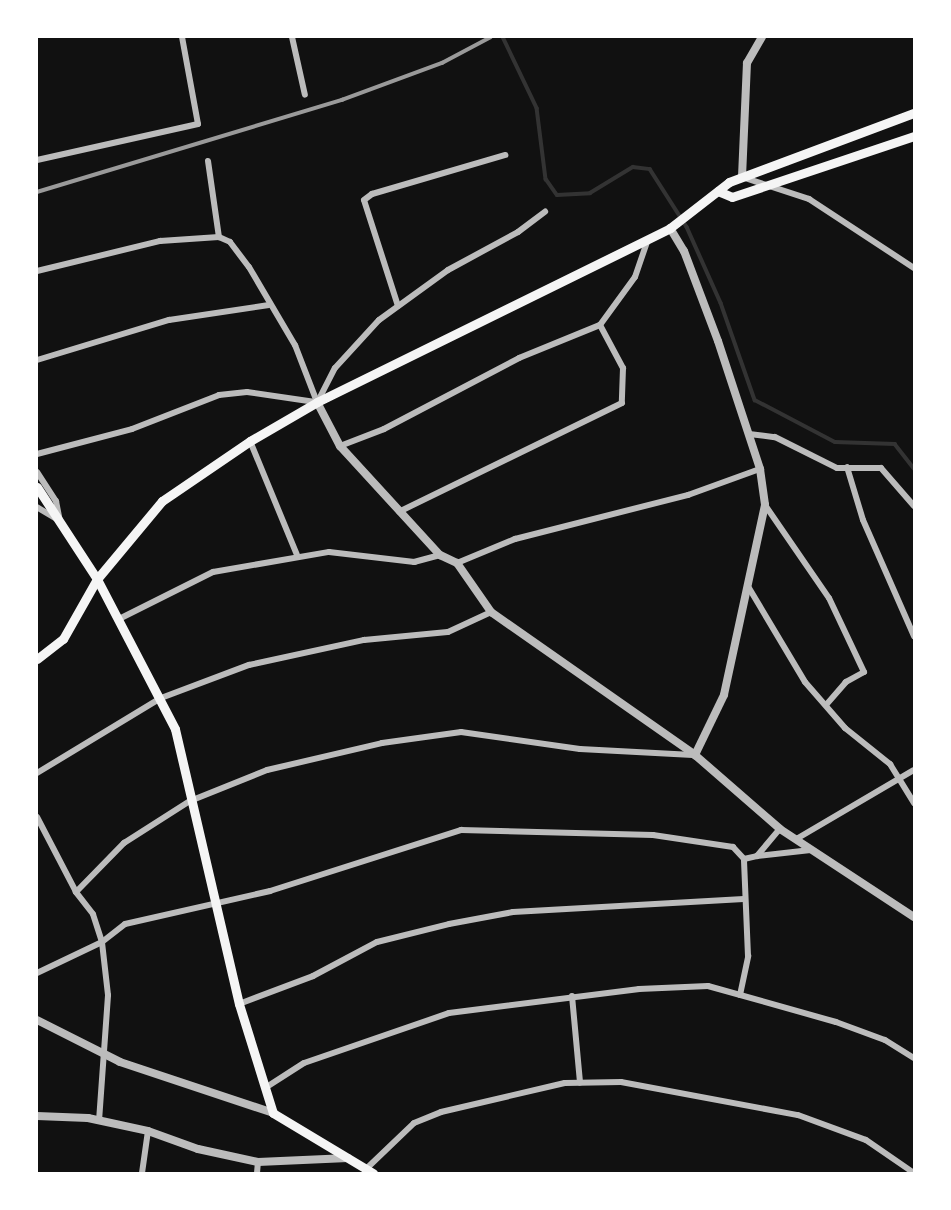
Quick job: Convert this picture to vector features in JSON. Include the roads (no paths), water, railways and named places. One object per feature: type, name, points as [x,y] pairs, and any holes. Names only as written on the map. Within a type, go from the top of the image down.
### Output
[{"type":"main road","points":[[37,659],[63,639],[97,579],[162,501],[250,441],[317,402],[670,228],[677,220],[742,177],[914,113]]},
{"type":"main road","points":[[718,191],[732,197],[914,135]]},
{"type":"main road","points":[[37,487],[97,579],[175,729],[239,1004],[273,1113],[369,1171]]},
{"type":"street","points":[[37,160],[198,124],[182,37]]},
{"type":"street","points":[[292,37],[305,95]]},
{"type":"street","points":[[762,37],[747,63],[742,177],[809,199],[914,268]]},
{"type":"street","points":[[398,306],[364,200],[372,194],[505,155]]},
{"type":"street","points":[[208,162],[219,237]]},
{"type":"street","points":[[317,402],[335,368],[379,320],[545,212]]},
{"type":"street","points":[[670,228],[686,257],[749,434],[760,469],[765,505],[724,695],[695,755]]},
{"type":"street","points":[[37,271],[160,241],[219,237],[230,242],[249,267],[295,345],[317,402],[340,446],[440,555],[457,564],[491,611],[695,755],[780,829],[816,849],[914,917]]},
{"type":"street","points":[[340,446],[384,429],[519,358],[600,325],[635,277],[648,239]]},
{"type":"street","points":[[37,360],[169,320],[269,305]]},
{"type":"street","points":[[399,512],[622,403],[623,368],[600,325]]},
{"type":"street","points":[[37,454],[132,429],[219,395],[247,392],[317,402]]},
{"type":"street","points":[[749,434],[775,437],[837,468],[881,468],[914,506]]},
{"type":"street","points":[[250,441],[297,555]]},
{"type":"street","points":[[847,467],[863,520],[914,636]]},
{"type":"street","points":[[457,564],[495,545],[688,495],[760,469]]},
{"type":"street","points":[[37,472],[56,502],[60,521]]},
{"type":"street","points":[[765,505],[829,598],[864,672],[846,682],[826,705]]},
{"type":"street","points":[[38,508],[60,521]]},
{"type":"street","points":[[119,620],[213,572],[297,555],[329,552],[414,562],[440,555]]},
{"type":"street","points":[[749,588],[805,682],[901,779],[914,803]]},
{"type":"street","points":[[37,773],[161,698],[249,665],[364,640],[448,632],[491,611]]},
{"type":"street","points":[[76,892],[124,843],[190,801],[267,770],[382,743],[461,732],[580,749],[695,755]]},
{"type":"street","points":[[797,838],[914,771]]},
{"type":"street","points":[[37,817],[76,892],[93,914],[102,942],[107,1055],[99,1121]]},
{"type":"street","points":[[757,856],[780,829]]},
{"type":"street","points":[[37,973],[102,942],[125,924],[216,901],[270,891],[461,830],[653,835],[733,847],[744,859],[748,956],[740,995]]},
{"type":"street","points":[[744,859],[816,849]]},
{"type":"street","points":[[239,1004],[313,976],[377,942],[449,924],[513,912],[744,899]]},
{"type":"street","points":[[265,1088],[304,1063],[449,1013],[572,996],[708,986],[836,1022],[885,1040],[914,1058]]},
{"type":"street","points":[[572,996],[580,1083]]},
{"type":"street","points":[[37,1020],[107,1055],[273,1113]]},
{"type":"street","points":[[369,1171],[414,1123],[432,1115],[580,1083],[621,1082],[798,1115],[866,1140],[912,1167],[914,1173]]},
{"type":"street","points":[[37,1116],[99,1121],[148,1130],[258,1162],[348,1158]]},
{"type":"street","points":[[142,1173],[148,1130]]},
{"type":"street","points":[[257,1173],[258,1162]]},
{"type":"waterway","points":[[503,37],[537,108],[546,179],[557,195],[590,193],[633,167],[650,169],[687,227],[721,303],[755,400],[835,442],[895,444],[914,468]]},
{"type":"railway","points":[[37,192],[342,100],[442,63],[491,37]]}]
